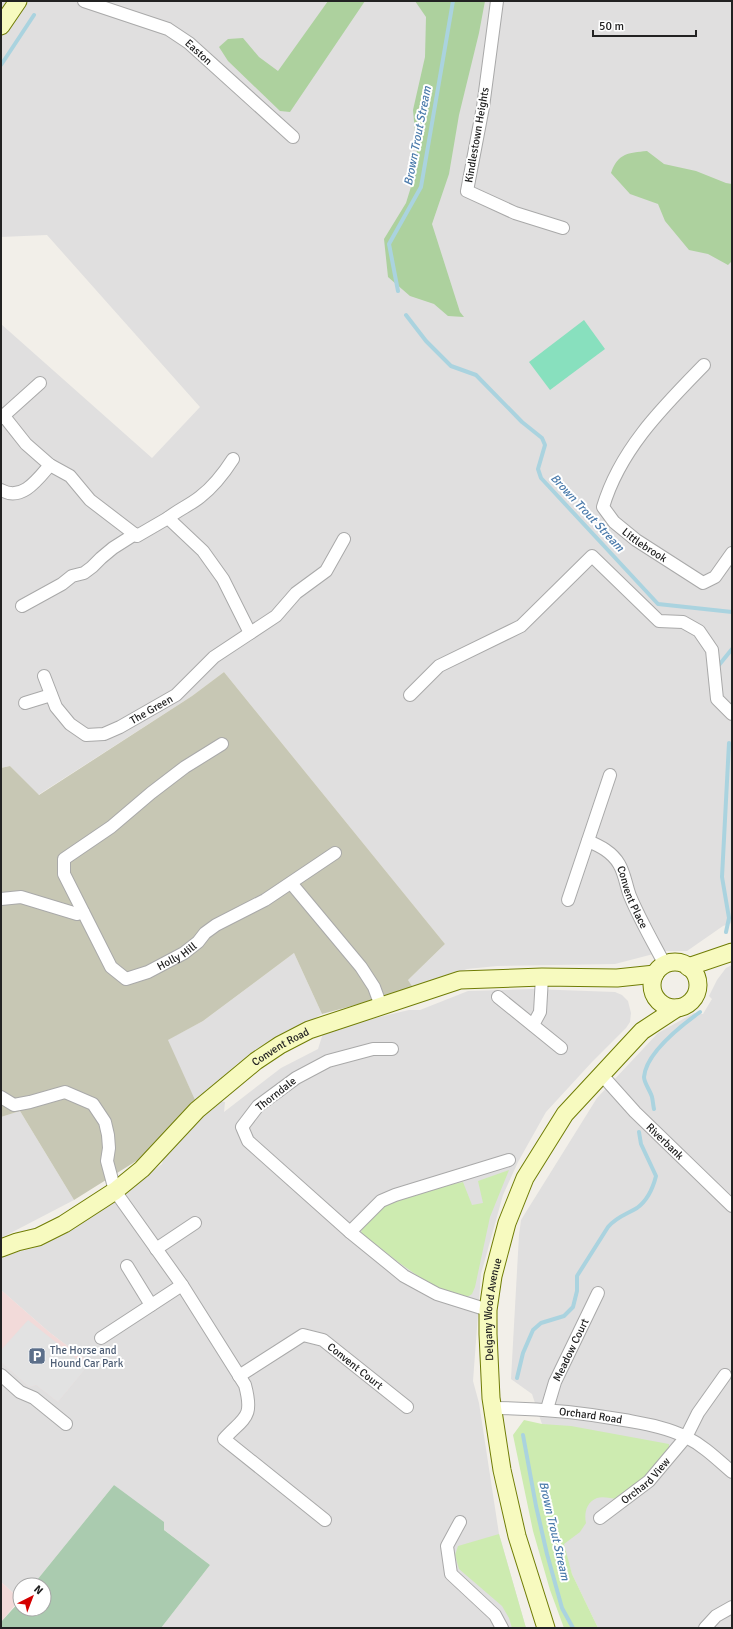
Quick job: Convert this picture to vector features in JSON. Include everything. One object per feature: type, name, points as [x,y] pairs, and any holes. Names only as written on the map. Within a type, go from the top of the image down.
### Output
[{"type":"street","points":[[1,26],[18,1]]},
{"type":"street","name":"Easton","points":[[84,1],[168,29],[190,43],[293,137]]},
{"type":"street","name":"Kindlestown Heights","points":[[497,1],[483,107],[467,190],[515,213],[563,228]]},
{"type":"street","name":"Littlebrook","points":[[704,365],[662,408],[624,458],[607,492],[603,507],[614,522],[636,540],[703,584],[715,577],[732,553]]},
{"type":"street","points":[[40,383],[2,417],[26,444],[50,465],[70,476],[90,500],[137,536],[200,497],[224,473],[233,459]]},
{"type":"street","points":[[1,490],[8,494],[25,492],[50,465]]},
{"type":"street","points":[[168,518],[203,552],[223,579],[250,633]]},
{"type":"street","points":[[22,606],[62,584],[72,576],[84,573],[113,548],[135,534]]},
{"type":"street","name":"The Green","points":[[44,676],[56,707],[70,724],[86,735],[104,734],[120,727],[176,694],[214,657],[276,616],[296,593],[326,571],[344,538]]},
{"type":"street","points":[[410,695],[439,666],[521,626],[592,556],[659,621],[683,622],[699,631],[712,650],[717,699],[732,714]]},
{"type":"street","points":[[25,702],[51,695]]},
{"type":"street","name":"Holly Hill","points":[[222,744],[185,767],[151,792],[111,827],[64,859],[64,874],[111,967],[126,980],[148,972],[184,953],[198,942],[205,932],[266,900],[335,853]]},
{"type":"street","points":[[568,900],[610,775]]},
{"type":"street","name":"Convent Place","points":[[588,841],[603,847],[620,864],[629,894],[660,969]]},
{"type":"street","points":[[291,883],[361,967],[374,987],[381,1006]]},
{"type":"street","points":[[1,899],[21,897],[77,914],[83,912]]},
{"type":"street","points":[[688,967],[727,954]]},
{"type":"street","points":[[697,983],[727,954]]},
{"type":"street","points":[[677,963],[688,967],[696,977],[697,983],[697,990],[690,1002],[677,1008],[665,1006],[654,995],[653,980],[660,969],[677,963]]},
{"type":"street","name":"Convent Road","points":[[1,1248],[38,1237],[64,1224],[115,1191],[142,1169],[197,1110],[256,1061],[280,1045],[309,1030],[460,980],[542,977],[617,978],[660,969]]},
{"type":"street","points":[[533,1025],[540,1012],[542,977]]},
{"type":"street","name":"Convent Road","points":[[617,978],[654,995]]},
{"type":"street","name":"Delgany Wood Avenue","points":[[642,1031],[654,995]]},
{"type":"street","points":[[498,997],[561,1048]]},
{"type":"street","name":"Delgany Wood Avenue","points":[[546,1628],[517,1536],[502,1470],[493,1408],[488,1334],[488,1310],[493,1276],[507,1222],[525,1178],[565,1114],[642,1031],[677,1008]]},
{"type":"street","name":"Thorndale","points":[[392,1049],[373,1049],[334,1060],[302,1075],[258,1106],[242,1127],[248,1141],[350,1232],[404,1276],[437,1294],[488,1310]]},
{"type":"street","name":"Riverbank","points":[[601,1074],[635,1112],[732,1206]]},
{"type":"street","points":[[1,1097],[14,1104],[30,1102],[65,1092],[93,1104],[105,1122],[109,1148],[106,1161],[115,1191],[182,1285],[245,1385],[250,1401],[246,1418],[224,1439],[325,1520]]},
{"type":"street","points":[[350,1232],[381,1201],[395,1195],[508,1160]]},
{"type":"street","points":[[156,1248],[195,1223]]},
{"type":"street","points":[[127,1266],[151,1305]]},
{"type":"street","points":[[101,1338],[182,1285]]},
{"type":"street","name":"Meadow Court","points":[[547,1409],[555,1382],[598,1293]]},
{"type":"street","name":"Convent Court","points":[[238,1376],[303,1335],[323,1340],[407,1407]]},
{"type":"street","points":[[1,1375],[20,1392],[34,1398],[66,1424]]},
{"type":"street","name":"Orchard View","points":[[600,1518],[650,1481],[686,1437],[698,1413],[725,1375]]},
{"type":"street","name":"Orchard Road","points":[[493,1408],[547,1409],[594,1414],[655,1426],[686,1437],[706,1449],[732,1472]]},
{"type":"street","points":[[460,1522],[447,1546],[451,1574],[495,1615],[502,1628]]},
{"type":"street","points":[[705,1628],[716,1616],[732,1607]]},
{"type":"shaded area","points":[[1,1],[732,1],[732,923],[723,926],[687,951],[665,951],[615,964],[497,966],[467,969],[414,989],[408,980],[445,944],[224,672],[192,696],[38,795],[10,766],[1,768],[1,324],[152,458],[200,407],[47,235],[1,237]]},
{"type":"shaded area","points":[[224,672],[445,944],[408,980],[414,989],[322,1014],[294,953],[203,1021],[168,1040],[196,1102],[149,1153],[74,1200],[20,1111],[1,1117],[1,768],[10,766],[39,795],[192,696]]},
{"type":"shaded area","points":[[294,953],[322,1014],[238,1063],[196,1102],[167,1040],[203,1021]]},
{"type":"shaded area","points":[[732,965],[732,1628],[598,1628],[572,1574],[550,1501],[542,1424],[532,1394],[511,1379],[521,1220],[597,1098],[658,1033],[694,1013],[703,1014],[712,999],[709,996],[717,980],[726,968]]},
{"type":"shaded area","points":[[532,989],[615,992],[622,995],[628,1001],[631,1013],[630,1022],[626,1028],[546,1112],[518,1162],[503,1195],[481,1274],[473,1381],[479,1403],[499,1534],[526,1628],[161,1628],[210,1565],[163,1529],[114,1485],[39,1577],[12,1577],[12,1592],[1,1582],[1,1361],[90,1363],[49,1332],[1,1290],[1,1256],[34,1248],[86,1220],[162,1164],[166,1150],[204,1113],[220,1101],[225,1102],[224,1112],[281,1068],[318,1049],[324,1030],[409,1010],[420,1010],[468,991]]},
{"type":"shaded area","points":[[20,1111],[74,1200],[1,1238],[1,1117]]},
{"type":"shaded area","name":"The Horse and Hound Car Park","points":[[1,1290],[49,1332],[90,1363],[58,1402],[36,1385],[29,1387],[1,1362]]},
{"type":"shaded area","name":"The Horse and Hound Car Park","points":[[28,1320],[87,1367],[58,1402],[36,1385],[29,1387],[1,1362],[1,1350]]},
{"type":"shaded area","points":[[1,1582],[12,1592],[12,1609],[1,1622]]},
{"type":"green space","points":[[328,1],[365,1],[290,112],[280,111],[228,61],[219,47],[228,39],[243,38],[259,57],[278,71]]},
{"type":"green space","points":[[415,1],[485,1],[479,33],[459,115],[449,174],[432,224],[460,312],[464,317],[448,316],[434,304],[410,296],[388,277],[384,239],[406,203],[418,164],[413,110],[425,57],[426,17]]},
{"type":"green space","points":[[647,151],[664,164],[696,171],[732,184],[732,261],[728,265],[708,254],[689,250],[665,221],[658,204],[630,194],[611,173],[617,161],[624,155],[634,152]]},
{"type":"green space","points":[[584,320],[605,349],[550,390],[529,362]]},
{"type":"green space","points":[[509,1170],[490,1217],[475,1287],[472,1294],[466,1298],[437,1287],[410,1271],[361,1233],[366,1222],[376,1212],[389,1204],[436,1188],[463,1182],[472,1205],[483,1203],[478,1181]]},
{"type":"green space","points":[[524,1420],[542,1424],[571,1426],[669,1444],[669,1450],[655,1470],[617,1499],[599,1497],[590,1502],[585,1516],[586,1523],[580,1532],[564,1544],[572,1574],[598,1628],[564,1628],[550,1590],[533,1531],[513,1435]]},
{"type":"green space","points":[[114,1485],[164,1522],[164,1530],[210,1565],[161,1628],[1,1628],[1,1622],[12,1610],[12,1617],[52,1617],[52,1577],[39,1577]]},
{"type":"green space","points":[[499,1534],[526,1628],[512,1628],[509,1618],[502,1606],[459,1569],[455,1555],[458,1546]]},
{"type":"waterway","name":"Brown Trout Stream","points":[[398,291],[389,244],[421,187],[453,1]]},
{"type":"waterway","points":[[1,65],[34,15]]},
{"type":"waterway","name":"Brown Trout Stream","points":[[406,315],[426,341],[451,366],[476,375],[522,422],[542,438],[545,445],[538,469],[541,478],[658,604],[732,612]]},
{"type":"waterway","points":[[719,665],[732,649]]},
{"type":"waterway","points":[[726,932],[729,918],[722,877],[729,743]]},
{"type":"waterway","name":"Brown Trout Stream","points":[[654,1109],[652,1097],[644,1079],[646,1068],[658,1049],[666,1040],[700,1012]]},
{"type":"waterway","name":"Brown Trout Stream","points":[[517,1378],[523,1353],[533,1330],[541,1323],[564,1316],[573,1307],[577,1291],[577,1276],[608,1227],[618,1218],[637,1208],[650,1194],[656,1176],[641,1144],[639,1132]]},
{"type":"waterway","name":"Brown Trout Stream","points":[[523,1435],[536,1506],[547,1554],[562,1608],[573,1628]]},
{"type":"place","name":"The Horse and Hound Car Park","points":[[37,1356]]}]
